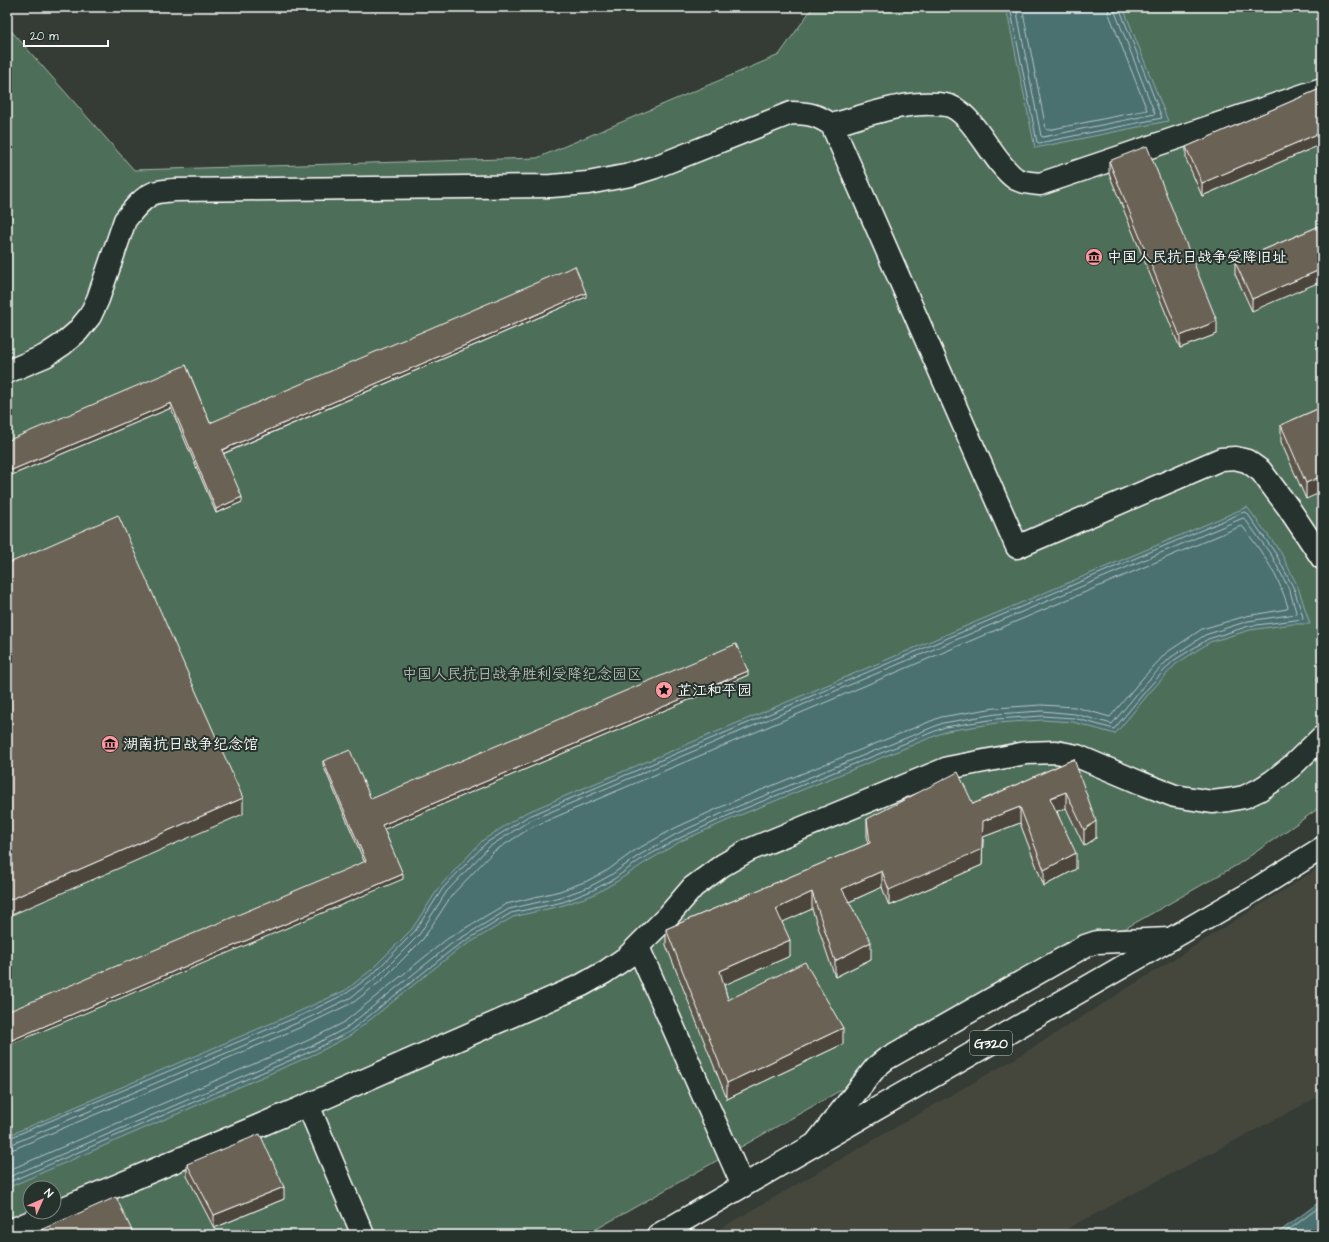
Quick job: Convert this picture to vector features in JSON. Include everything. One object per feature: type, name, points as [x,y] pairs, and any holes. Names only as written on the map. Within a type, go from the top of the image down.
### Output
[{"type":"main road","points":[[832,124],[900,106],[927,103],[947,105],[962,113],[1004,168],[1016,179],[1028,183],[1040,184],[1322,89]]},
{"type":"main road","points":[[7,372],[45,356],[77,332],[90,316],[98,299],[125,220],[142,200],[154,193],[174,190],[551,186],[588,183],[630,175],[655,167],[791,113],[806,113],[818,116],[832,124],[1017,547],[1221,459],[1235,458],[1247,461],[1261,471],[1288,507],[1322,558]]},
{"type":"main road","points":[[7,1232],[308,1105],[582,985],[627,957],[669,915],[693,887],[723,865],[743,854],[948,768],[1026,753],[1056,752],[1077,756],[1175,796],[1212,802],[1244,797],[1259,790],[1292,766],[1322,737]]},
{"type":"main road","name":"G320","points":[[658,1235],[1245,896],[1322,848]]},
{"type":"main road","points":[[816,1143],[876,1067],[886,1059],[1085,946],[1097,942],[1170,939]]},
{"type":"main road","points":[[638,947],[743,1186]]},
{"type":"main road","points":[[308,1105],[363,1235]]},
{"type":"shaded area","points":[[1322,866],[1322,1095],[1055,1235],[709,1235],[1026,1052]]},
{"type":"green space","name":"芷江和平园","points":[[813,7],[1322,7],[1322,806],[1237,865],[586,1235],[7,1235],[7,26],[134,170],[537,158],[779,55]]},
{"type":"water","points":[[1006,7],[1123,7],[1168,121],[1035,148]]},
{"type":"water","points":[[1247,507],[1280,551],[1298,587],[1310,624],[1293,624],[1250,630],[1210,642],[1176,664],[1115,734],[1073,722],[1042,720],[997,723],[947,731],[738,816],[681,841],[593,895],[564,905],[513,917],[456,951],[351,1035],[315,1054],[25,1180],[22,1180],[22,1181],[7,1188],[7,1136],[346,990],[371,970],[412,929],[440,886],[483,840],[525,813]]},
{"type":"water","points":[[1322,1200],[1322,1235],[1275,1235]]},
{"type":"building","points":[[1322,88],[1322,132],[1202,183],[1186,147]]},
{"type":"building","points":[[1147,146],[1217,321],[1180,336],[1109,161]]},
{"type":"building","points":[[1322,225],[1322,269],[1252,299],[1235,262]]},
{"type":"building","points":[[575,266],[586,293],[222,450],[242,497],[216,509],[171,403],[7,472],[7,441],[186,365],[210,423]]},
{"type":"building","points":[[1322,407],[1322,476],[1306,483],[1281,425]]},
{"type":"building","name":"湖南抗日战争纪念馆","points":[[118,515],[243,798],[7,901],[7,564]]},
{"type":"building","points":[[736,644],[748,671],[382,825],[403,874],[7,1042],[7,1012],[366,861],[323,761],[350,750],[371,799]]},
{"type":"building","points":[[1074,759],[1096,821],[1084,830],[1066,792],[1050,798],[1076,853],[1044,870],[1020,807],[983,821],[982,849],[889,890],[882,871],[842,889],[871,942],[835,961],[812,892],[776,909],[790,940],[720,971],[728,1000],[805,962],[843,1028],[727,1083],[666,929],[870,843],[867,819],[958,772],[973,804]]},
{"type":"building","points":[[260,1134],[284,1187],[214,1215],[187,1164]]},
{"type":"building","points":[[116,1197],[134,1235],[29,1235]]},
{"type":"place","name":"中国人民抗日战争受降旧址","points":[[1094,257]]},
{"type":"place","name":"芷江和平园","points":[[664,690]]},
{"type":"place","name":"湖南抗日战争纪念馆","points":[[110,744]]},
{"type":"park label","name":"中国人民抗日战争胜利受降纪念园区","points":[[522,674]]}]
